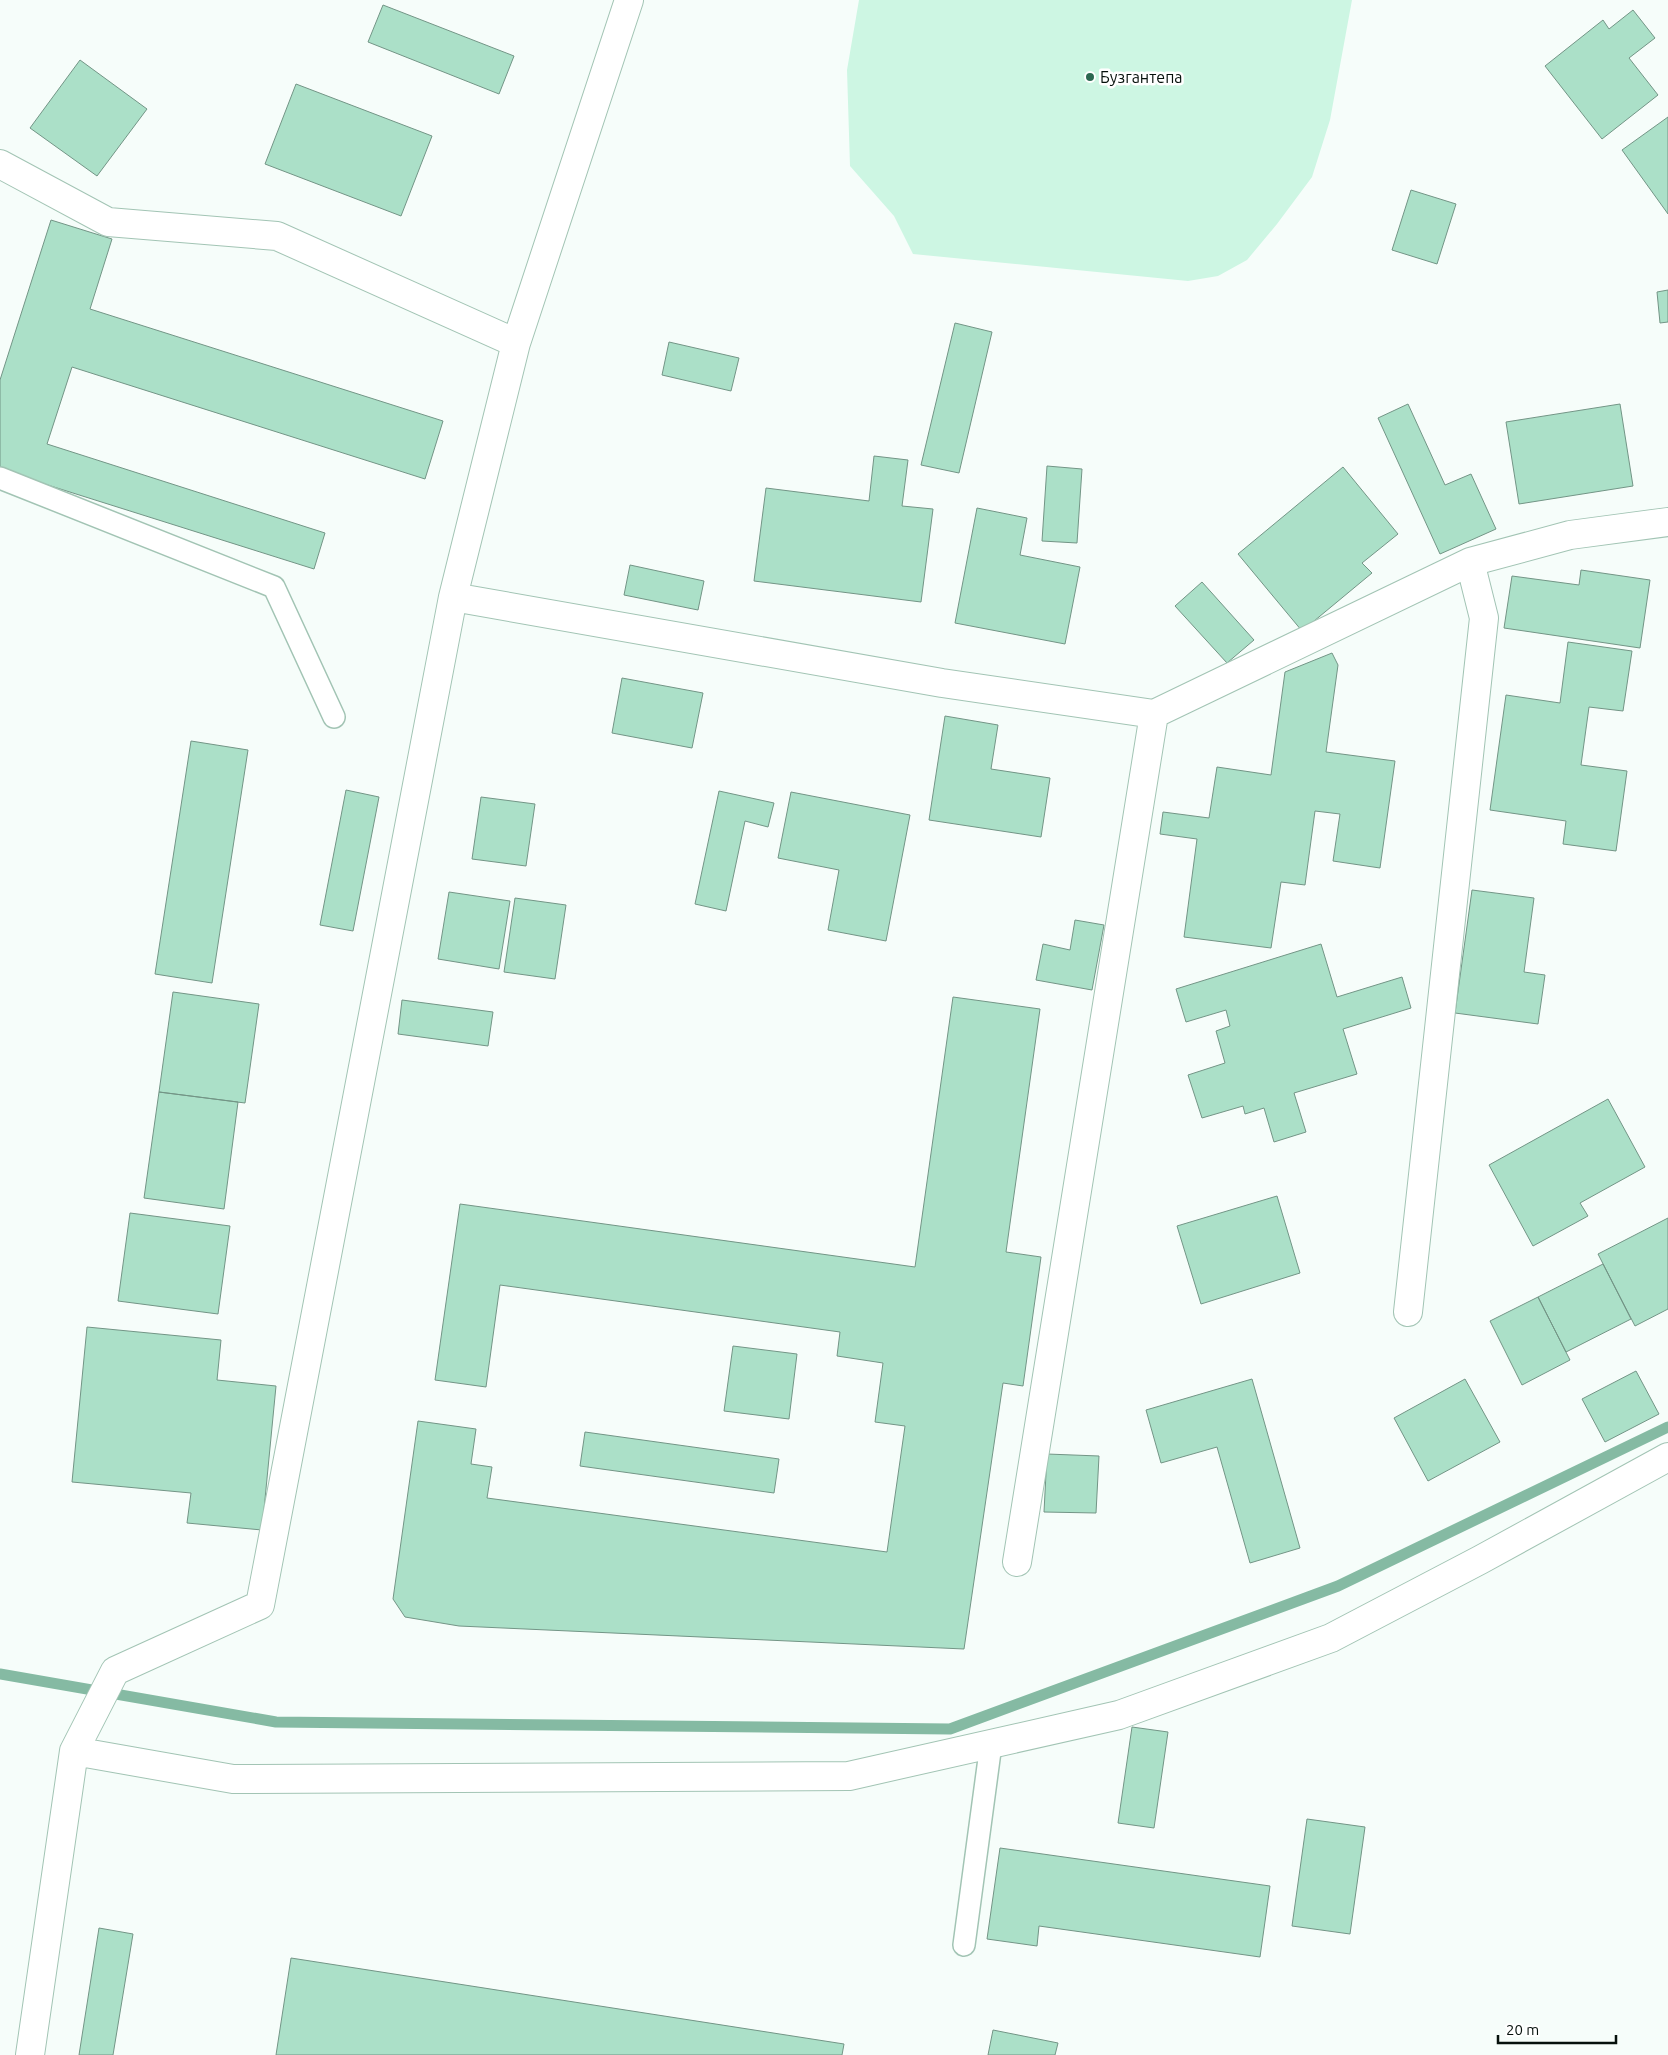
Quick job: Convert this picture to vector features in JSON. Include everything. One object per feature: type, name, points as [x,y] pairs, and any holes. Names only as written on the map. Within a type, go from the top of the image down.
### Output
[{"type":"street","points":[[30,2055],[74,1752],[115,1672],[260,1606],[453,596],[516,343],[629,0]]},
{"type":"street","points":[[0,164],[108,222],[276,236],[516,343]]},
{"type":"street","points":[[453,596],[942,683],[1154,714],[1470,562],[1570,535],[1668,522]]},
{"type":"street","points":[[1408,1312],[1484,618],[1470,562]]},
{"type":"street","points":[[1017,1562],[1154,714]]},
{"type":"street","points":[[74,1752],[233,1779],[848,1776],[1119,1715],[1331,1638],[1480,1560],[1668,1457]]},
{"type":"lane","points":[[0,478],[274,587],[334,717]]},
{"type":"lane","points":[[964,1945],[991,1744]]},
{"type":"green space","points":[[859,0],[1352,0],[1330,120],[1312,177],[1247,260],[1218,276],[1188,281],[913,254],[894,216],[850,166],[847,70]]},
{"type":"building","points":[[383,5],[514,56],[499,94],[368,42]]},
{"type":"building","points":[[1633,10],[1655,38],[1629,58],[1658,95],[1602,139],[1545,66],[1603,20],[1609,29]]},
{"type":"building","points":[[80,60],[147,109],[97,176],[30,128]]},
{"type":"building","points":[[296,84],[432,136],[401,216],[265,164]]},
{"type":"building","points":[[1668,117],[1668,214],[1622,150]]},
{"type":"building","points":[[1411,190],[1456,204],[1437,264],[1392,250]]},
{"type":"building","points":[[51,220],[112,239],[90,309],[443,421],[425,479],[72,367],[47,444],[325,533],[314,569],[0,470],[0,380]]},
{"type":"building","points":[[1668,290],[1668,322],[1660,323],[1657,292]]},
{"type":"building","points":[[955,323],[992,332],[959,473],[921,465]]},
{"type":"building","points":[[669,342],[739,358],[731,391],[662,375]]},
{"type":"building","points":[[1408,404],[1445,485],[1471,474],[1496,529],[1440,554],[1378,418]]},
{"type":"building","points":[[1620,404],[1633,486],[1519,504],[1506,422]]},
{"type":"building","points":[[874,456],[908,460],[902,506],[933,509],[921,602],[754,581],[766,488],[869,501]]},
{"type":"building","points":[[1047,466],[1082,469],[1077,543],[1042,541]]},
{"type":"building","points":[[1343,467],[1398,534],[1362,563],[1372,573],[1302,631],[1238,554]]},
{"type":"building","points":[[977,508],[1027,518],[1020,555],[1080,567],[1065,644],[955,623]]},
{"type":"building","points":[[630,565],[704,581],[698,610],[624,595]]},
{"type":"building","points":[[1581,570],[1650,580],[1640,648],[1504,628],[1512,576],[1579,585]]},
{"type":"building","points":[[1202,582],[1254,640],[1227,663],[1175,606]]},
{"type":"building","points":[[1568,642],[1632,651],[1623,711],[1589,707],[1581,765],[1627,771],[1616,851],[1563,844],[1566,821],[1490,810],[1506,695],[1560,703]]},
{"type":"building","points":[[1332,653],[1338,665],[1326,752],[1395,761],[1380,868],[1333,861],[1340,814],[1315,811],[1305,885],[1281,882],[1271,948],[1184,937],[1197,839],[1160,834],[1163,812],[1209,818],[1217,767],[1271,775],[1285,672]]},
{"type":"building","points":[[622,678],[703,693],[692,748],[612,733]]},
{"type":"building","points":[[945,716],[998,725],[991,769],[1050,778],[1041,837],[929,820]]},
{"type":"building","points":[[191,741],[248,750],[212,983],[155,974]]},
{"type":"building","points":[[346,790],[379,797],[353,931],[320,925]]},
{"type":"building","points":[[719,791],[774,803],[768,827],[745,821],[726,911],[695,904]]},
{"type":"building","points":[[791,792],[910,815],[886,941],[828,930],[839,870],[778,858]]},
{"type":"building","points":[[481,797],[535,804],[526,866],[472,859]]},
{"type":"building","points":[[1472,890],[1534,898],[1524,972],[1545,975],[1538,1024],[1455,1013]]},
{"type":"building","points":[[449,892],[510,901],[499,969],[438,959]]},
{"type":"building","points":[[515,898],[566,905],[555,979],[504,972]]},
{"type":"building","points":[[1075,920],[1104,925],[1092,990],[1036,980],[1043,944],[1070,950]]},
{"type":"building","points":[[1321,944],[1337,997],[1402,977],[1411,1008],[1343,1029],[1357,1074],[1294,1093],[1306,1132],[1274,1142],[1264,1108],[1245,1114],[1243,1106],[1202,1118],[1188,1075],[1225,1063],[1216,1031],[1230,1026],[1226,1010],[1186,1022],[1176,989]]},
{"type":"building","points":[[173,992],[259,1004],[245,1103],[159,1092]]},
{"type":"building","points":[[953,997],[1040,1009],[1006,1252],[1041,1257],[1023,1386],[1003,1383],[964,1649],[459,1626],[405,1617],[393,1599],[418,1421],[476,1429],[471,1464],[492,1467],[487,1498],[887,1552],[905,1426],[875,1422],[883,1363],[837,1356],[840,1332],[500,1285],[486,1387],[435,1380],[460,1204],[915,1267]]},
{"type":"building","points":[[402,1000],[493,1012],[488,1046],[398,1034]]},
{"type":"building","points":[[159,1092],[238,1102],[224,1209],[144,1198]]},
{"type":"building","points":[[1608,1099],[1645,1167],[1580,1203],[1588,1216],[1533,1246],[1489,1165]]},
{"type":"building","points":[[1277,1196],[1300,1273],[1201,1304],[1177,1226]]},
{"type":"building","points":[[130,1213],[230,1226],[218,1314],[118,1301]]},
{"type":"building","points":[[1668,1218],[1668,1309],[1635,1326],[1598,1254]]},
{"type":"building","points":[[1603,1264],[1631,1319],[1566,1352],[1538,1297]]},
{"type":"building","points":[[1538,1297],[1570,1360],[1522,1385],[1490,1321]]},
{"type":"building","points":[[87,1327],[221,1340],[217,1380],[276,1386],[262,1530],[187,1523],[191,1493],[72,1482]]},
{"type":"building","points":[[733,1346],[797,1354],[789,1419],[724,1411]]},
{"type":"building","points":[[1636,1371],[1659,1414],[1605,1442],[1582,1399]]},
{"type":"building","points":[[1252,1379],[1300,1548],[1250,1563],[1217,1447],[1161,1463],[1146,1410]]},
{"type":"building","points":[[1465,1379],[1500,1442],[1428,1481],[1394,1418]]},
{"type":"building","points":[[585,1432],[779,1459],[774,1493],[580,1466]]},
{"type":"building","points":[[1047,1454],[1099,1456],[1096,1513],[1044,1512]]},
{"type":"building","points":[[1132,1727],[1168,1732],[1154,1828],[1118,1823]]},
{"type":"building","points":[[1307,1819],[1365,1827],[1350,1934],[1292,1926]]},
{"type":"building","points":[[1000,1848],[1270,1886],[1260,1957],[1039,1926],[1037,1946],[987,1939]]},
{"type":"building","points":[[99,1928],[133,1934],[113,2055],[79,2055]]},
{"type":"building","points":[[291,1958],[844,2044],[842,2055],[276,2055]]},
{"type":"building","points":[[993,2030],[1058,2043],[1055,2055],[988,2055]]},
{"type":"waterway","points":[[0,1674],[276,1722],[950,1729],[1338,1586],[1668,1427]]},
{"type":"place","name":"Бузгантепа","points":[[1090,77]]}]
